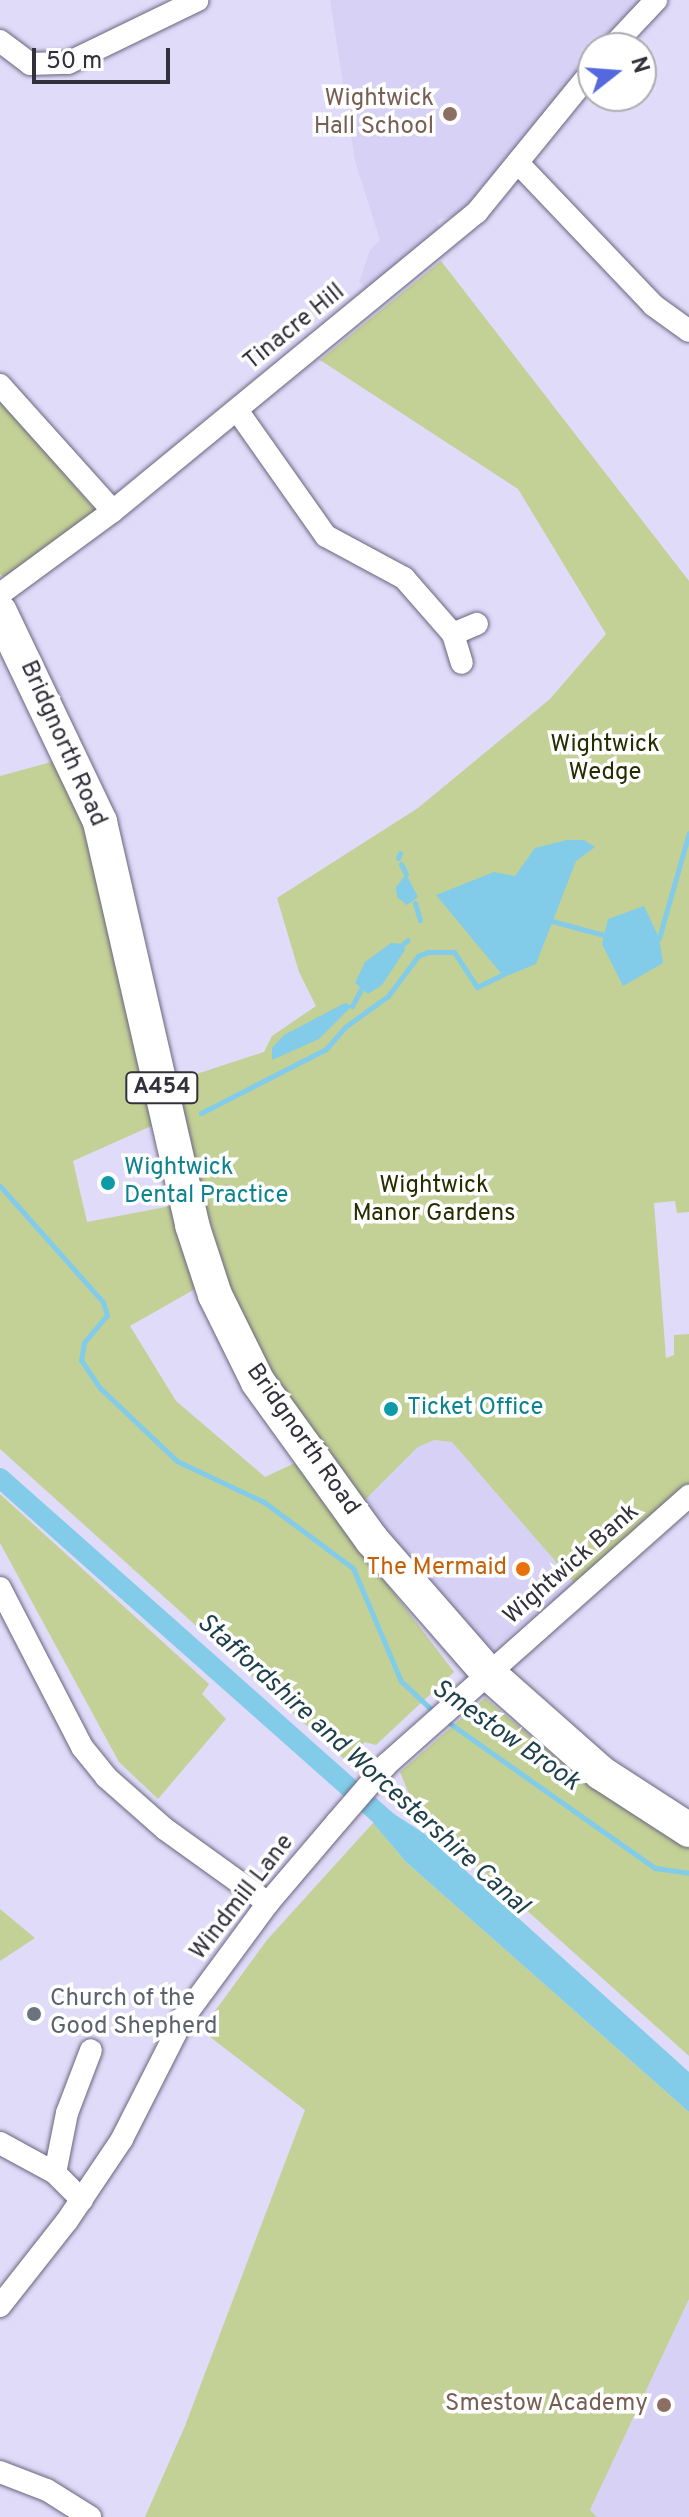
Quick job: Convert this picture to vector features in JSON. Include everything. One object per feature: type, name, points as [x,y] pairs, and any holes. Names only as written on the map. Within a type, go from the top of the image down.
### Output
[{"type":"highway","name":"Bridgnorth Road","points":[[0,612],[100,822],[192,1225],[232,1334],[277,1413],[372,1540],[487,1672],[601,1773],[689,1830]]},
{"type":"street","points":[[0,41],[30,64],[68,63],[198,0]]},
{"type":"street","points":[[626,32],[656,0]]},
{"type":"street","name":"Tinacre Hill","points":[[0,594],[113,511],[477,212],[577,90]]},
{"type":"street","points":[[518,163],[653,305],[689,331]]},
{"type":"street","points":[[0,385],[113,511]]},
{"type":"street","points":[[237,410],[326,536],[404,578],[453,634],[462,663]]},
{"type":"street","points":[[453,634],[477,624]]},
{"type":"street","name":"Wightwick Bank","points":[[487,1672],[689,1496]]},
{"type":"street","points":[[0,1588],[82,1747],[106,1777],[165,1829],[268,1903]]},
{"type":"street","name":"Windmill Lane","points":[[0,2306],[82,2200],[122,2139],[184,2017],[268,1903],[387,1764],[487,1672]]},
{"type":"street","points":[[55,2173],[67,2113],[91,2050]]},
{"type":"street","points":[[0,2143],[55,2173],[82,2200]]},
{"type":"street","points":[[0,2472],[47,2490],[90,2517]]},
{"type":"shaded area","name":"Wightwick Hall School","points":[[330,0],[650,0],[623,32],[577,32],[577,86],[468,213],[437,220],[442,235],[371,292],[359,282],[370,250],[380,240],[355,161]]},
{"type":"shaded area","points":[[434,1440],[452,1442],[576,1585],[490,1650],[360,1505],[418,1447]]},
{"type":"shaded area","name":"Smestow Academy","points":[[689,2299],[689,2517],[597,2517],[590,2510]]},
{"type":"green space","name":"Wightwick Manor Gardens","points":[[441,261],[689,581],[689,1212],[677,1213],[675,1201],[654,1203],[666,1358],[674,1355],[674,1335],[689,1334],[689,1484],[576,1585],[452,1442],[434,1440],[418,1447],[360,1505],[271,1370],[230,1288],[198,1181],[178,1080],[264,1052],[272,1036],[316,1006],[299,972],[277,898],[418,808],[550,699],[606,634],[518,489],[320,360]]},
{"type":"green space","points":[[0,400],[98,513],[8,579],[0,574]]},
{"type":"green space","points":[[55,761],[79,803],[158,1123],[73,1161],[87,1222],[176,1205],[195,1289],[130,1326],[176,1401],[265,1477],[295,1463],[454,1672],[376,1745],[365,1742],[344,1759],[0,1449],[0,776]]},
{"type":"green space","points":[[0,1494],[209,1684],[202,1694],[226,1719],[158,1799],[119,1762],[0,1543]]},
{"type":"green space","points":[[485,1698],[584,1781],[689,1845],[689,2056],[416,1811],[400,1772]]},
{"type":"green space","points":[[373,1823],[406,1862],[689,2112],[689,2299],[590,2510],[597,2517],[145,2517],[185,2426],[305,2110],[201,2030],[267,1940]]},
{"type":"green space","points":[[0,1909],[35,1938],[0,1961]]},
{"type":"water","points":[[567,840],[584,840],[595,847],[576,861],[536,964],[504,977],[436,895],[494,872],[515,876],[535,848]]},
{"type":"water","points":[[406,874],[418,897],[407,905],[397,897],[396,887]]},
{"type":"water","points":[[644,906],[659,938],[663,963],[623,986],[602,944],[608,919]]},
{"type":"water","points":[[391,943],[403,944],[405,950],[382,985],[368,994],[355,983],[365,962]]},
{"type":"water","points":[[345,1003],[352,1006],[319,1039],[272,1060],[272,1048],[284,1035]]},
{"type":"water","points":[[380,1805],[425,1834],[689,2072],[689,2112],[406,1862],[373,1823]]},
{"type":"waterway","points":[[659,938],[689,833]]},
{"type":"waterway","points":[[398,858],[400,853]]},
{"type":"waterway","points":[[401,864],[406,874]]},
{"type":"waterway","points":[[415,903],[420,920]]},
{"type":"waterway","points":[[552,921],[604,935]]},
{"type":"waterway","points":[[403,944],[408,940]]},
{"type":"waterway","points":[[201,1113],[326,1049],[345,1027],[388,996],[418,956],[428,952],[454,952],[477,987],[502,975]]},
{"type":"waterway","points":[[352,1006],[361,989]]},
{"type":"waterway","name":"Smestow Brook","points":[[0,1186],[103,1302],[107,1315],[84,1342],[81,1360],[100,1388],[177,1461],[264,1502],[353,1568],[401,1681],[434,1712]]},
{"type":"waterway","name":"Staffordshire and Worcestershire Canal","points":[[0,1478],[397,1830]]},
{"type":"waterway","name":"Smestow Brook","points":[[445,1720],[655,1868],[689,1873]]},
{"type":"place","name":"Wightwick Hall School","points":[[450,114]]},
{"type":"place","name":"Wightwick Dental Practice","points":[[108,1183]]},
{"type":"place","name":"Ticket Office","points":[[391,1409]]},
{"type":"place","name":"The Mermaid","points":[[523,1569]]},
{"type":"place","name":"Church of the Good Shepherd","points":[[34,2014]]},
{"type":"place","name":"Smestow Academy","points":[[664,2405]]},
{"type":"park label","name":"Wightwick Wedge","points":[[605,760]]}]
